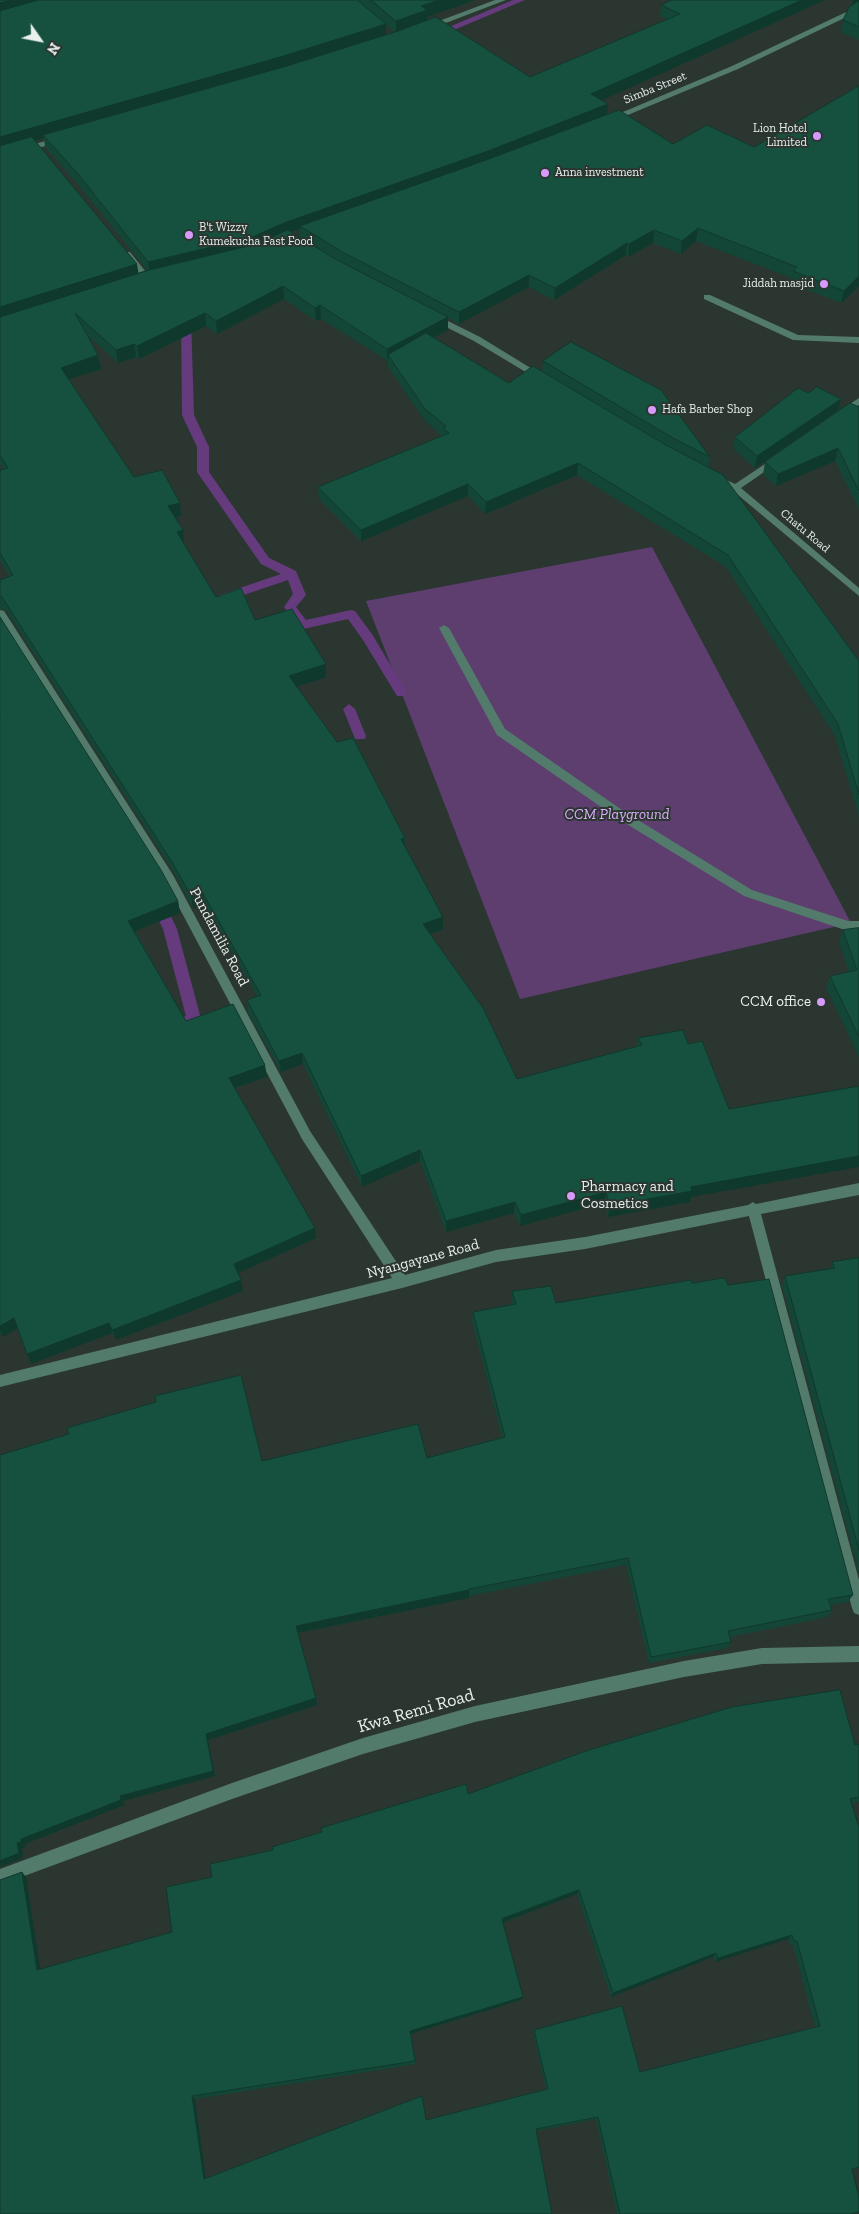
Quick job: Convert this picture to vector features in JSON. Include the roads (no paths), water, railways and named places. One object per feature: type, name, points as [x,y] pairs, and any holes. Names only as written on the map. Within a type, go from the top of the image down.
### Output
[{"type":"street","points":[[419,30],[502,0]]},
{"type":"street","name":"Simba Street","points":[[602,122],[676,94],[859,8]]},
{"type":"street","points":[[0,156],[73,136]]},
{"type":"street","points":[[37,146],[43,153]]},
{"type":"street","points":[[119,244],[152,278],[138,282]]},
{"type":"street","points":[[707,297],[796,338],[859,340]]},
{"type":"street","points":[[426,313],[477,339],[552,384]]},
{"type":"street","points":[[836,418],[859,402]]},
{"type":"street","points":[[735,488],[782,455]]},
{"type":"street","name":"Chatu Road","points":[[710,474],[735,488],[859,593]]},
{"type":"street","name":"Pundamilia Road","points":[[0,613],[169,878],[306,1135],[402,1282]]},
{"type":"street","points":[[444,628],[501,732],[621,815],[748,893],[848,926],[859,925]]},
{"type":"street","name":"Nyangayane Road","points":[[1,1378],[402,1282],[496,1256],[585,1243],[754,1208],[859,1189]]},
{"type":"street","points":[[754,1208],[859,1608]]},
{"type":"street","name":"Kwa Remi Road","points":[[0,1877],[362,1746],[475,1714],[684,1669],[752,1658],[859,1654]]},
{"type":"waterway","points":[[434,35],[521,0]]},
{"type":"waterway","points":[[186,317],[188,415],[203,447],[203,472],[265,561],[292,574]]},
{"type":"waterway","points":[[223,598],[292,574]]},
{"type":"waterway","points":[[292,574],[300,595],[290,607],[303,625],[351,614],[368,637],[401,693]]},
{"type":"waterway","points":[[349,709],[360,736]]},
{"type":"waterway","points":[[157,902],[170,929],[194,1019],[176,1026]]},
{"type":"place","name":"Lion Hotel Limited","points":[[817,136]]},
{"type":"place","name":"Anna investment","points":[[545,173]]},
{"type":"place","name":"B't Wizzy Kumekucha Fast Food","points":[[189,235]]},
{"type":"place","name":"Jiddah masjid","points":[[824,284]]},
{"type":"place","name":"Hafa Barber Shop","points":[[652,410]]},
{"type":"place","name":"CCM office","points":[[821,1002]]},
{"type":"place","name":"Pharmacy and Cosmetics","points":[[571,1196]]},
{"type":"park label","name":"CCM Playground","points":[[617,815]]}]
